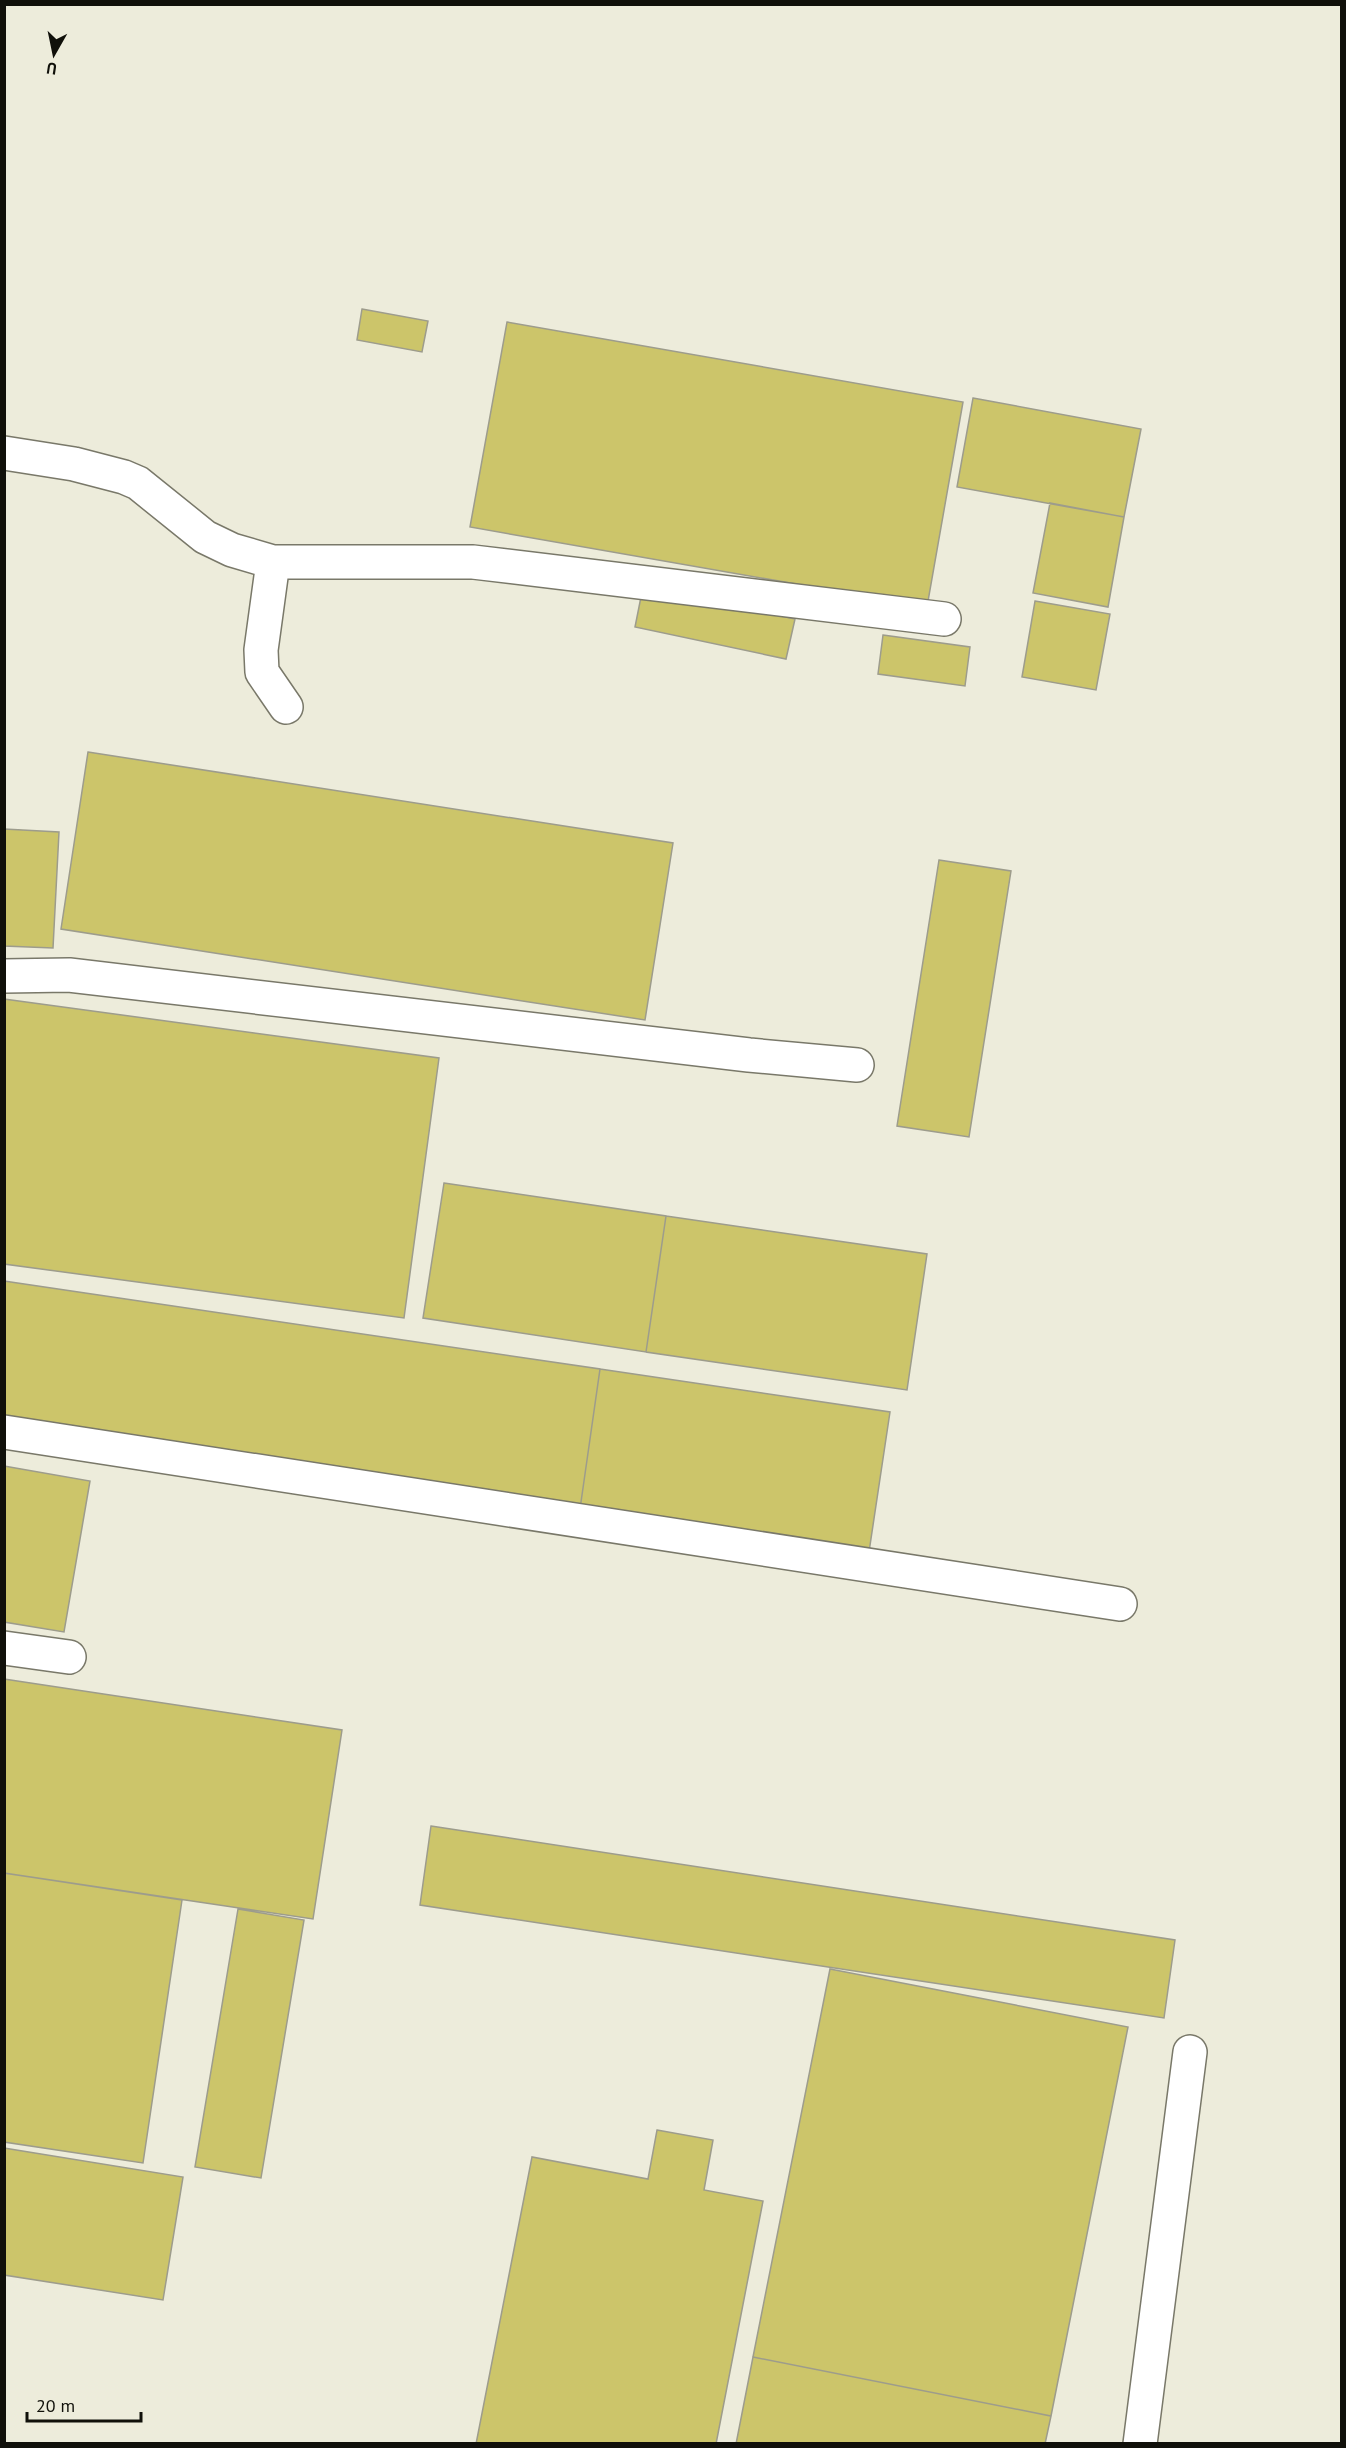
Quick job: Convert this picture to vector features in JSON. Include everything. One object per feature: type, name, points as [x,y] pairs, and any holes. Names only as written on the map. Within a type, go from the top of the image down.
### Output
[{"type":"lane","points":[[4,453],[74,465],[124,477],[138,483],[205,537],[232,550],[273,562],[473,562],[944,620]]},
{"type":"lane","points":[[273,562],[261,650],[262,672],[286,707]]},
{"type":"lane","points":[[4,976],[69,975],[749,1055],[857,1065]]},
{"type":"lane","points":[[4,1432],[1120,1604]]},
{"type":"lane","points":[[4,1648],[69,1657]]},
{"type":"lane","points":[[1140,2444],[1190,2052]]},
{"type":"building","points":[[362,309],[428,321],[422,352],[357,340]]},
{"type":"building","points":[[507,322],[963,402],[927,607],[470,527]]},
{"type":"building","points":[[973,398],[1141,429],[1124,517],[957,487]]},
{"type":"building","points":[[1050,503],[1124,517],[1108,607],[1033,593]]},
{"type":"building","points":[[643,587],[795,619],[786,659],[635,627]]},
{"type":"building","points":[[1035,601],[1110,614],[1096,690],[1022,677]]},
{"type":"building","points":[[883,635],[970,647],[965,686],[878,674]]},
{"type":"building","points":[[88,752],[673,843],[645,1020],[61,929]]},
{"type":"building","points":[[4,829],[59,832],[53,948],[4,946]]},
{"type":"building","points":[[939,860],[1011,871],[969,1137],[897,1126]]},
{"type":"building","points":[[4,999],[439,1058],[404,1318],[4,1264]]},
{"type":"building","points":[[444,1183],[666,1216],[646,1352],[423,1318]]},
{"type":"building","points":[[666,1216],[927,1254],[907,1390],[646,1352]]},
{"type":"building","points":[[4,1281],[600,1369],[580,1509],[4,1424]]},
{"type":"building","points":[[600,1369],[890,1412],[869,1552],[580,1509]]},
{"type":"building","points":[[4,1466],[90,1481],[64,1632],[4,1622]]},
{"type":"building","points":[[4,1679],[342,1730],[313,1919],[4,1873]]},
{"type":"building","points":[[431,1826],[1175,1940],[1164,2018],[420,1905]]},
{"type":"building","points":[[4,1873],[182,1900],[143,2163],[4,2142]]},
{"type":"building","points":[[238,1909],[304,1920],[261,2178],[195,2167]]},
{"type":"building","points":[[830,1969],[1128,2027],[1051,2416],[753,2357]]},
{"type":"building","points":[[657,2130],[713,2140],[704,2190],[763,2201],[716,2444],[476,2444],[532,2157],[648,2179]]},
{"type":"building","points":[[4,2148],[183,2177],[163,2300],[4,2275]]},
{"type":"building","points":[[753,2357],[1051,2416],[1045,2444],[736,2444]]}]
